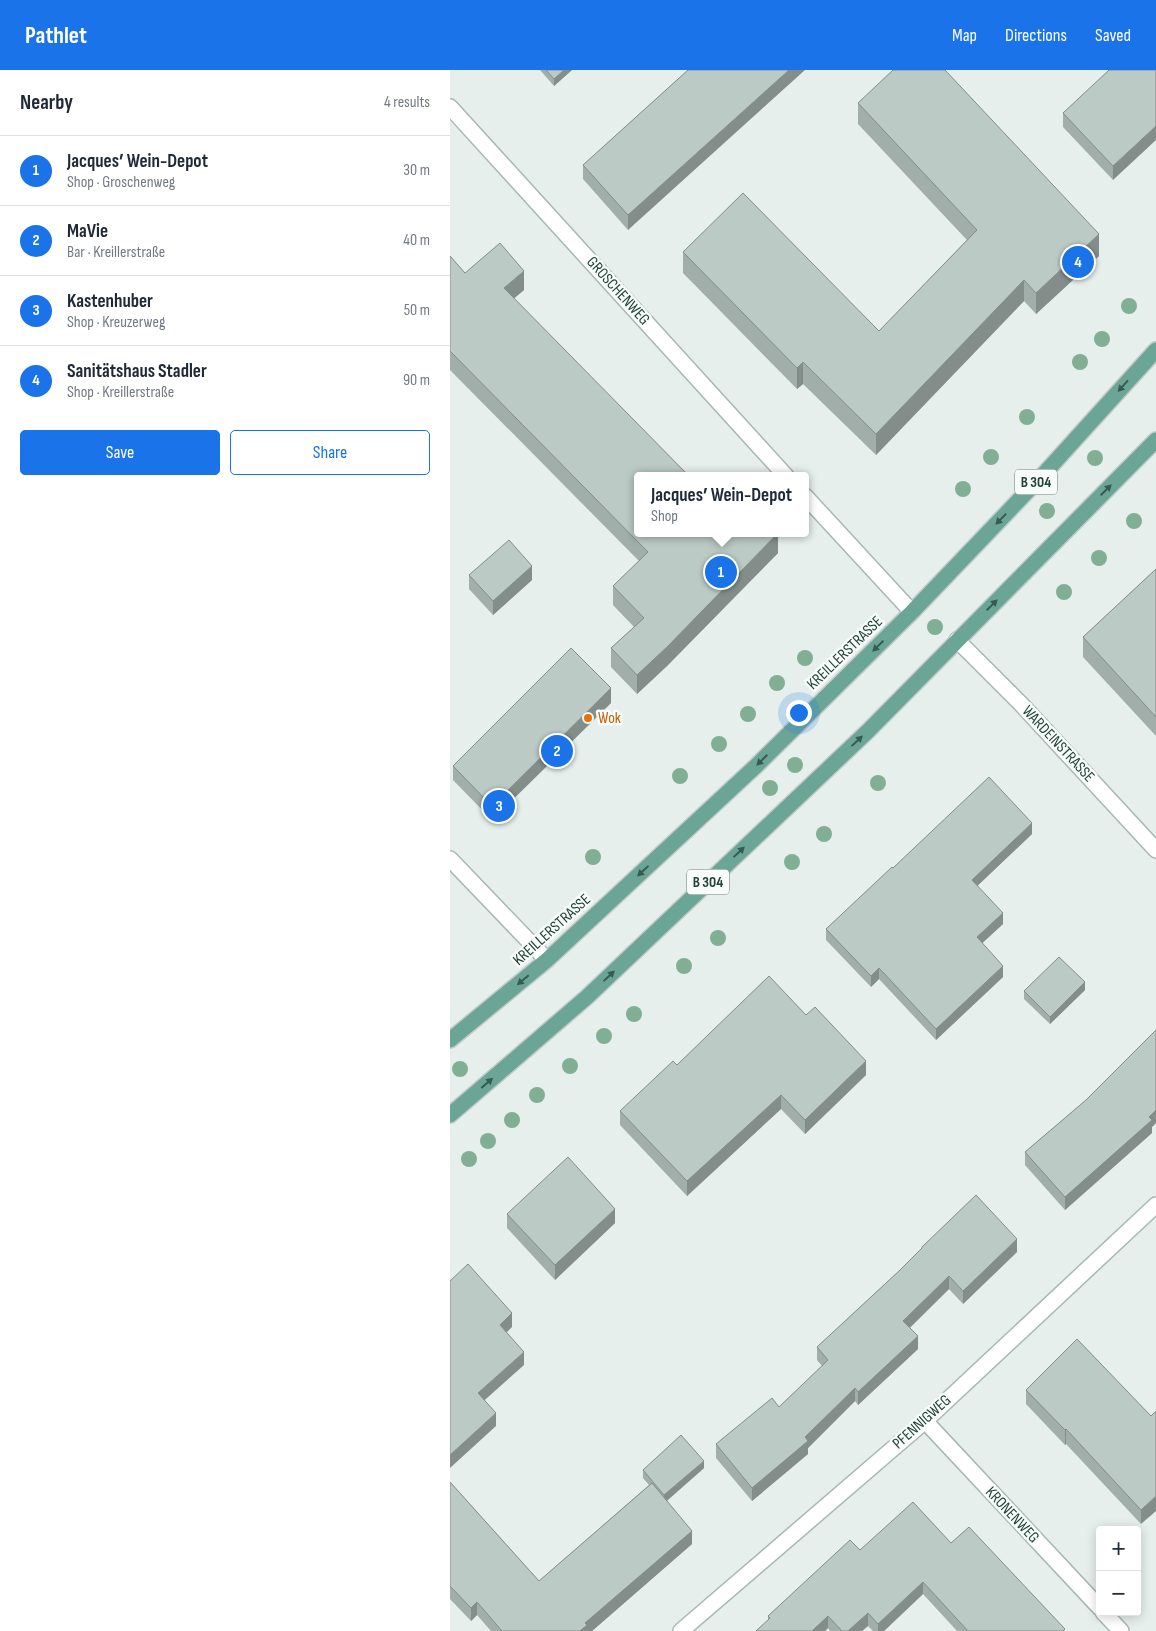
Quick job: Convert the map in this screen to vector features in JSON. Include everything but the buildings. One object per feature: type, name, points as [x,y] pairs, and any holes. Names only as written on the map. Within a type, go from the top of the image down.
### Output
[{"type":"main road","name":"KREILLERSTRASSE","points":[[450,1040],[547,960],[756,766],[912,612],[1042,476],[1156,350]]},
{"type":"main road","name":"B 304","points":[[450,1115],[587,997],[868,731],[1156,440]]},
{"type":"street","name":"GROSCHENWEG","points":[[450,107],[782,472]]},
{"type":"street","points":[[809,500],[912,612]]},
{"type":"street","name":"WARDEINSTRASSE","points":[[957,640],[1021,704],[1156,850]]},
{"type":"street","points":[[450,859],[547,960]]},
{"type":"street","name":"PFENNIGWEG","points":[[681,1631],[925,1421],[1156,1205]]},
{"type":"street","name":"KRONENWEG","points":[[925,1421],[1096,1604]]},
{"type":"street","points":[[1107,1616],[1121,1631]]},
{"type":"place","name":"Sanitätshaus Stadler","points":[[1078,262]]},
{"type":"place","name":"Jacques’ Wein-Depot","points":[[721,572]]},
{"type":"place","name":"Wok","points":[[588,718]]},
{"type":"place","name":"MaVie","points":[[557,751]]},
{"type":"place","name":"Kastenhuber","points":[[499,806]]}]
